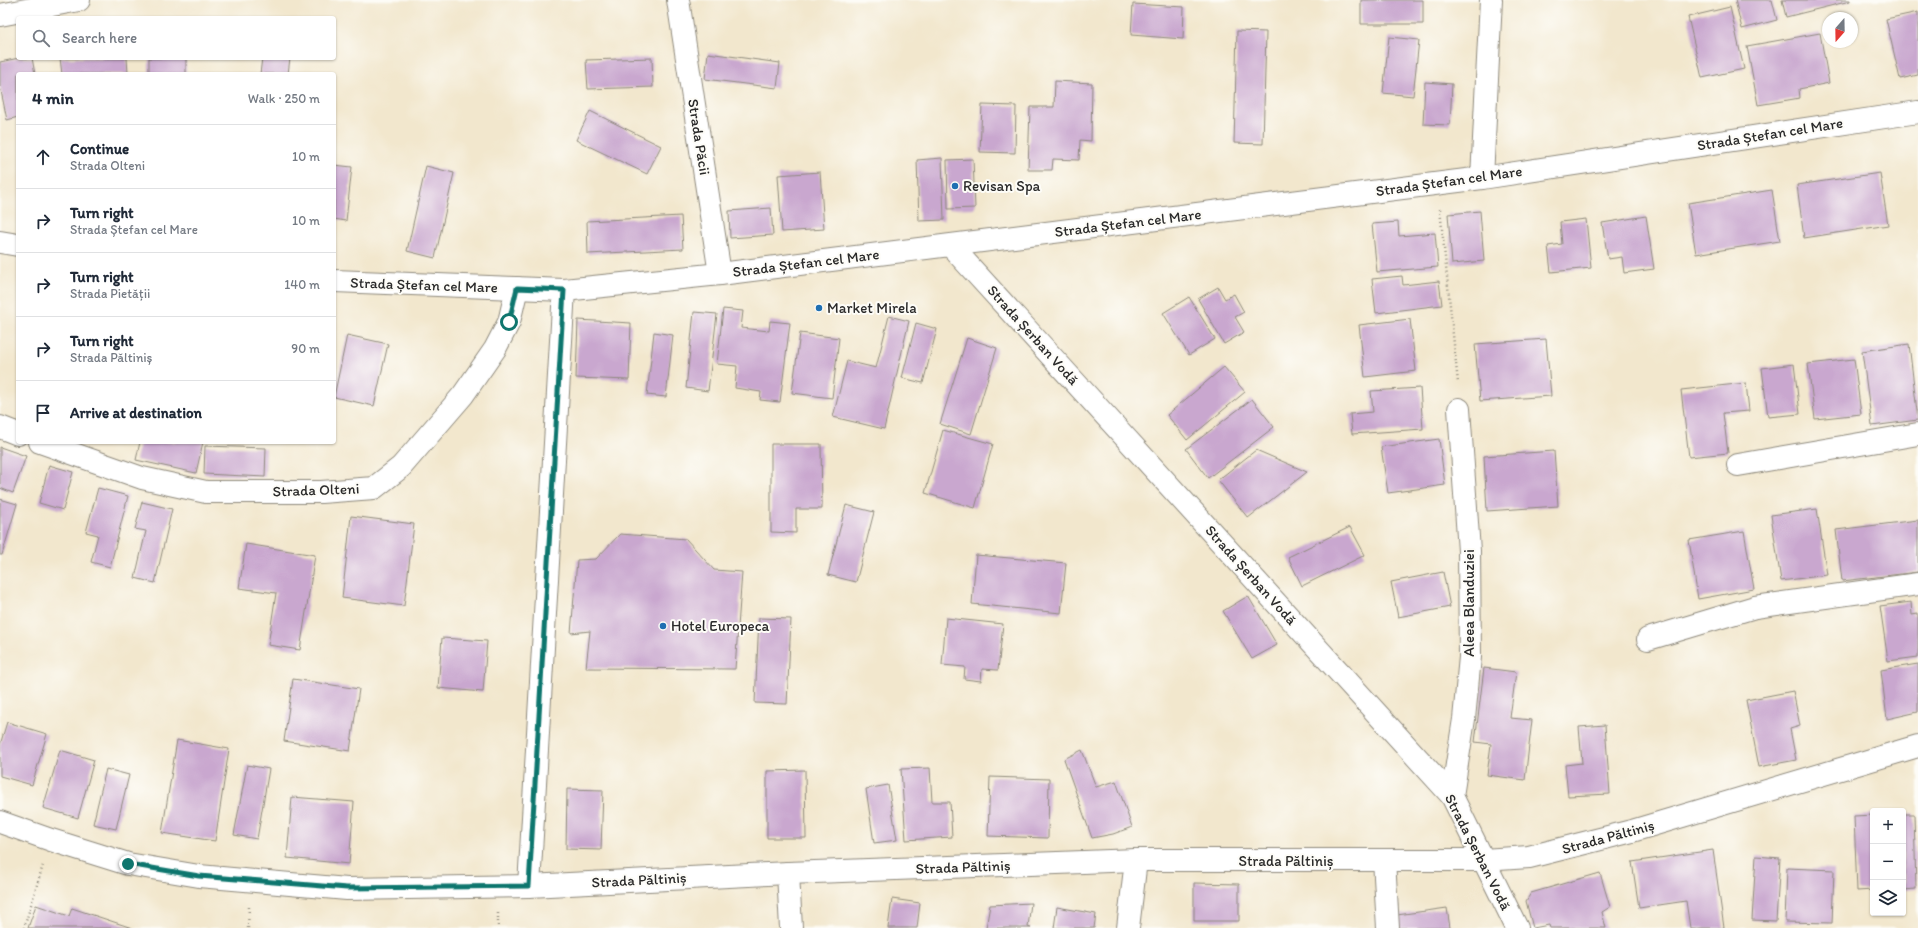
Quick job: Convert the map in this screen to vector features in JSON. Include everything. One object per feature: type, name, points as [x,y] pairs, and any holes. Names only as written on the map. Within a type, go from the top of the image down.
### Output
[{"type":"street","points":[[0,14],[79,0]]},
{"type":"street","name":"Strada Păcii","points":[[678,0],[720,274]]},
{"type":"street","points":[[1482,178],[1491,0]]},
{"type":"street","name":"Strada Ștefan cel Mare","points":[[336,281],[564,290],[720,274],[1439,184],[1918,112]]},
{"type":"street","points":[[0,242],[16,245]]},
{"type":"street","name":"Strada Șerban Vodă","points":[[950,245],[1452,796],[1517,928]]},
{"type":"street","name":"Strada Olteni","points":[[46,444],[142,478],[206,492],[321,492],[374,488],[401,467],[463,395],[495,349],[509,322],[517,288]]},
{"type":"street","points":[[529,886],[564,290]]},
{"type":"street","name":"Aleea Blanduziei","points":[[1452,796],[1464,719],[1470,657],[1469,551],[1459,410]]},
{"type":"street","points":[[0,427],[16,433]]},
{"type":"street","points":[[1738,465],[1918,434]]},
{"type":"street","points":[[1648,639],[1755,607],[1918,584]]},
{"type":"street","name":"Strada Păltiniș","points":[[0,822],[51,840],[128,864],[228,879],[347,888],[529,886],[788,873],[1136,860],[1483,860],[1529,857],[1632,831],[1918,746]]},
{"type":"street","points":[[1128,928],[1136,860]]},
{"type":"street","points":[[1384,860],[1388,928]]},
{"type":"street","points":[[788,873],[791,928]]},
{"type":"path","points":[[1439,184],[1442,233],[1458,364],[1459,410]]},
{"type":"path","points":[[24,928],[51,840]]},
{"type":"building","points":[[1361,0],[1423,0],[1423,24],[1361,24]]},
{"type":"building","points":[[1735,0],[1772,0],[1777,20],[1742,29]]},
{"type":"building","points":[[1782,0],[1850,0],[1850,1],[1786,17]]},
{"type":"building","points":[[1133,4],[1184,7],[1183,39],[1131,35]]},
{"type":"building","points":[[1730,7],[1744,69],[1702,78],[1688,17]]},
{"type":"building","points":[[1918,12],[1918,75],[1900,79],[1886,19]]},
{"type":"building","points":[[1237,31],[1266,32],[1263,144],[1234,143]]},
{"type":"building","points":[[1820,33],[1829,83],[1799,89],[1800,98],[1758,105],[1747,46]]},
{"type":"building","points":[[1389,37],[1419,40],[1413,96],[1383,93]]},
{"type":"building","points":[[708,53],[780,63],[777,88],[705,79]]},
{"type":"building","points":[[652,58],[653,87],[588,89],[586,60]]},
{"type":"building","points":[[16,59],[16,60],[32,60],[35,72],[16,72],[16,118],[7,120],[0,86],[0,62]]},
{"type":"building","points":[[60,60],[127,60],[128,72],[62,72]]},
{"type":"building","points":[[149,60],[186,60],[186,72],[149,72]]},
{"type":"building","points":[[262,60],[290,60],[288,72],[260,72]]},
{"type":"building","points":[[1055,81],[1092,83],[1091,141],[1080,140],[1079,160],[1053,159],[1052,170],[1028,170],[1030,107],[1054,107]]},
{"type":"building","points":[[1425,82],[1452,84],[1450,125],[1423,124]]},
{"type":"building","points":[[982,105],[1016,106],[1015,153],[980,152]]},
{"type":"building","points":[[590,111],[661,146],[647,174],[576,140]]},
{"type":"building","points":[[942,158],[944,220],[919,221],[917,160]]},
{"type":"building","points":[[973,159],[975,208],[948,209],[947,160]]},
{"type":"building","points":[[336,165],[352,167],[346,221],[336,219]]},
{"type":"building","points":[[426,166],[454,173],[435,258],[407,251]]},
{"type":"building","points":[[820,172],[824,229],[782,232],[778,175]]},
{"type":"building","points":[[1880,173],[1888,225],[1804,238],[1797,185]]},
{"type":"building","points":[[1772,190],[1780,241],[1696,254],[1688,203]]},
{"type":"building","points":[[771,208],[773,235],[730,238],[729,211]]},
{"type":"building","points":[[1480,211],[1484,261],[1452,264],[1448,214]]},
{"type":"building","points":[[681,216],[683,249],[588,254],[587,221]]},
{"type":"building","points":[[1646,216],[1654,269],[1624,273],[1622,257],[1608,259],[1602,223]]},
{"type":"building","points":[[1586,219],[1591,268],[1551,272],[1548,246],[1562,244],[1560,222]]},
{"type":"building","points":[[1398,222],[1399,236],[1435,233],[1438,267],[1377,272],[1372,224]]},
{"type":"building","points":[[1402,276],[1403,285],[1439,281],[1442,305],[1376,313],[1372,279]]},
{"type":"building","points":[[1218,287],[1225,299],[1234,294],[1244,312],[1235,317],[1244,332],[1224,344],[1198,299]]},
{"type":"building","points":[[1189,297],[1215,339],[1189,355],[1163,313]]},
{"type":"building","points":[[723,309],[743,311],[741,328],[769,331],[770,321],[790,323],[780,402],[760,400],[761,392],[735,388],[737,366],[717,364]]},
{"type":"building","points":[[694,312],[717,314],[708,391],[686,388]]},
{"type":"building","points":[[889,316],[909,321],[884,429],[833,417],[847,361],[876,368]]},
{"type":"building","points":[[1410,319],[1416,371],[1365,377],[1359,325]]},
{"type":"building","points":[[578,320],[631,323],[629,380],[576,378]]},
{"type":"building","points":[[916,323],[937,329],[923,383],[902,378]]},
{"type":"building","points":[[654,332],[673,335],[666,397],[647,395]]},
{"type":"building","points":[[800,333],[839,338],[832,398],[792,393]]},
{"type":"building","points":[[347,335],[388,344],[374,406],[336,397],[336,387]]},
{"type":"building","points":[[967,338],[997,348],[971,434],[940,424]]},
{"type":"building","points":[[1546,339],[1551,396],[1480,401],[1475,344]]},
{"type":"building","points":[[1909,344],[1918,420],[1872,426],[1862,351]]},
{"type":"building","points":[[1854,359],[1861,414],[1815,419],[1808,364]]},
{"type":"building","points":[[1794,364],[1800,414],[1768,417],[1762,368]]},
{"type":"building","points":[[1224,367],[1245,392],[1187,440],[1167,415]]},
{"type":"building","points":[[1746,383],[1749,411],[1723,413],[1728,453],[1689,457],[1681,390]]},
{"type":"building","points":[[1420,388],[1423,429],[1352,434],[1350,414],[1373,412],[1371,391]]},
{"type":"building","points":[[1252,399],[1274,427],[1208,478],[1186,449]]},
{"type":"building","points":[[943,430],[993,444],[975,508],[925,493]]},
{"type":"building","points":[[1439,439],[1445,485],[1388,493],[1381,447]]},
{"type":"building","points":[[140,444],[203,444],[196,473],[136,460]]},
{"type":"building","points":[[771,444],[821,444],[822,509],[796,509],[796,533],[771,532]]},
{"type":"building","points":[[205,446],[266,448],[265,477],[204,474]]},
{"type":"building","points":[[0,447],[26,456],[13,493],[0,488]]},
{"type":"building","points":[[1256,450],[1307,472],[1248,518],[1218,480]]},
{"type":"building","points":[[1554,451],[1558,506],[1487,511],[1484,456]]},
{"type":"building","points":[[49,465],[73,472],[63,510],[39,503]]},
{"type":"building","points":[[98,488],[128,496],[110,567],[91,562],[98,535],[86,532]]},
{"type":"building","points":[[0,499],[17,504],[2,555],[0,555]]},
{"type":"building","points":[[142,502],[172,509],[155,583],[135,578],[146,531],[135,529]]},
{"type":"building","points":[[846,505],[874,512],[856,582],[828,575]]},
{"type":"building","points":[[1817,509],[1827,575],[1781,581],[1771,515]]},
{"type":"building","points":[[351,516],[414,524],[404,606],[342,598]]},
{"type":"building","points":[[1918,520],[1918,572],[1842,581],[1836,530]]},
{"type":"building","points":[[1350,527],[1365,555],[1302,586],[1288,557]]},
{"type":"building","points":[[1744,531],[1754,589],[1698,599],[1689,540]]},
{"type":"building","points":[[620,534],[686,539],[714,570],[742,572],[735,669],[586,668],[590,631],[571,633],[577,560],[596,559]]},
{"type":"building","points":[[246,544],[315,555],[300,650],[268,645],[276,593],[239,588]]},
{"type":"building","points":[[976,555],[1066,563],[1061,613],[972,604]]},
{"type":"building","points":[[1443,572],[1450,607],[1398,617],[1391,582]]},
{"type":"building","points":[[1248,596],[1277,645],[1252,659],[1223,611]]},
{"type":"building","points":[[1911,602],[1912,615],[1918,614],[1918,657],[1888,661],[1880,606]]},
{"type":"building","points":[[759,618],[791,619],[787,704],[755,703]]},
{"type":"building","points":[[946,618],[1003,624],[998,670],[982,669],[981,681],[964,679],[965,667],[942,665]]},
{"type":"building","points":[[442,638],[487,641],[483,692],[438,688]]},
{"type":"building","points":[[1918,664],[1918,712],[1887,719],[1881,670]]},
{"type":"building","points":[[1484,668],[1516,672],[1510,718],[1532,720],[1525,780],[1487,775],[1491,744],[1475,742]]},
{"type":"building","points":[[293,679],[359,689],[350,751],[284,741]]},
{"type":"building","points":[[1793,691],[1800,726],[1790,729],[1796,760],[1759,767],[1746,700]]},
{"type":"building","points":[[7,722],[47,734],[32,785],[0,776],[0,745]]},
{"type":"building","points":[[1605,725],[1610,794],[1568,796],[1565,765],[1582,763],[1579,727]]},
{"type":"building","points":[[177,740],[229,749],[215,841],[162,833]]},
{"type":"building","points":[[60,750],[94,760],[78,818],[43,808]]},
{"type":"building","points":[[1082,750],[1096,787],[1116,781],[1132,827],[1113,834],[1092,838],[1064,759]]},
{"type":"building","points":[[247,765],[269,769],[257,839],[234,835]]},
{"type":"building","points":[[930,768],[932,802],[950,802],[952,837],[906,840],[901,769]]},
{"type":"building","points":[[106,769],[129,775],[116,829],[93,824]]},
{"type":"building","points":[[805,770],[806,838],[767,838],[767,771]]},
{"type":"building","points":[[990,777],[1049,779],[1048,838],[988,836]]},
{"type":"building","points":[[888,785],[897,840],[874,843],[866,789]]},
{"type":"building","points":[[567,789],[603,790],[601,850],[566,849]]},
{"type":"building","points":[[292,797],[354,802],[349,864],[287,858]]},
{"type":"building","points":[[1906,814],[1914,814],[1916,889],[1906,890]]},
{"type":"building","points":[[1870,815],[1870,890],[1857,891],[1854,816]]},
{"type":"building","points":[[1713,850],[1724,928],[1690,928],[1686,901],[1639,908],[1632,862]]},
{"type":"building","points":[[1756,856],[1780,858],[1776,921],[1752,920]]},
{"type":"building","points":[[1787,868],[1834,870],[1832,923],[1785,922]]},
{"type":"building","points":[[1600,873],[1610,907],[1602,912],[1606,928],[1550,928],[1549,925],[1533,928],[1526,901],[1531,893]]},
{"type":"building","points":[[1194,883],[1239,884],[1239,921],[1194,921]]},
{"type":"building","points":[[892,899],[920,903],[917,928],[888,928]]},
{"type":"building","points":[[1031,903],[1028,927],[1031,928],[986,928],[990,905]]},
{"type":"building","points":[[36,905],[69,916],[72,908],[132,928],[28,928]]},
{"type":"building","points":[[1057,907],[1096,914],[1094,928],[1054,928]]},
{"type":"building","points":[[1447,908],[1450,928],[1398,928],[1397,915]]},
{"type":"place","name":"Revisan Spa","points":[[955,186]]},
{"type":"place","name":"Market Mirela","points":[[819,308]]},
{"type":"place","name":"Hotel Europeca","points":[[663,626]]},
{"type":"route","points":[[128,864],[199,876],[347,888],[529,886],[564,290],[517,288],[509,322]]}]
